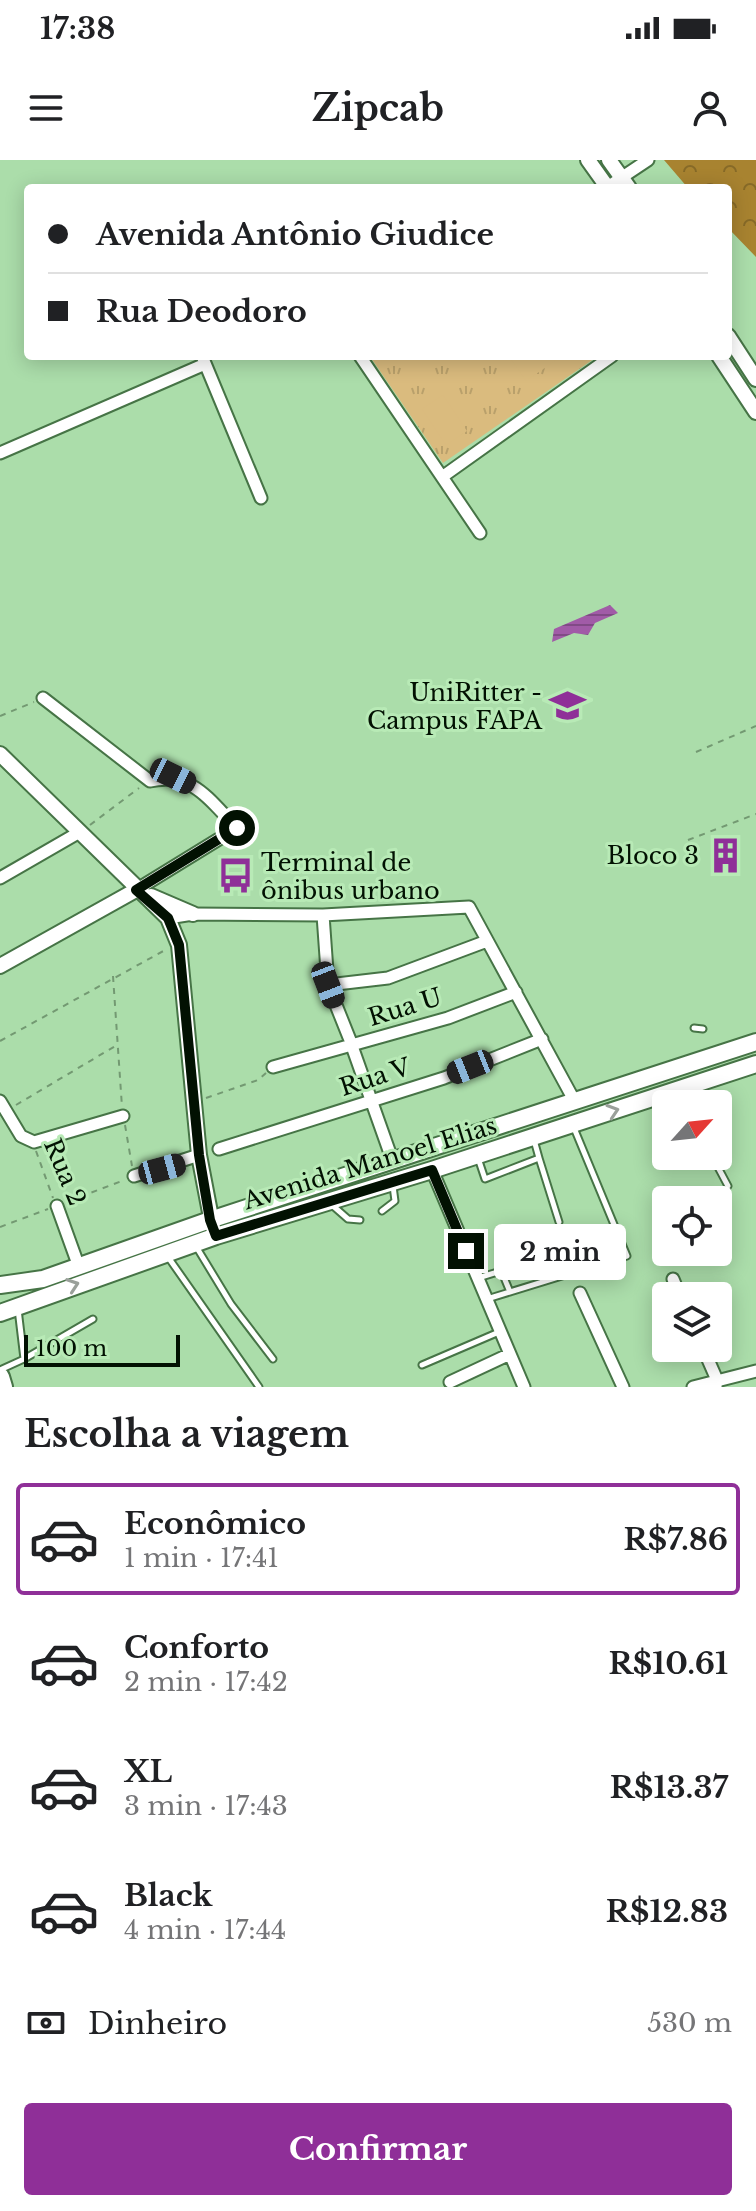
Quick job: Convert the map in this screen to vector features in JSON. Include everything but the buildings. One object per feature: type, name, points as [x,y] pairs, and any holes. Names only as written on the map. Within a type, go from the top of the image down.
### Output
[{"type":"main road","name":"Avenida Manoel Elias","points":[[0,1313],[194,1243],[213,1228],[392,1159],[756,1042]]},
{"type":"main road","name":"Avenida Manoel Elias","points":[[697,1090],[756,1064]]},
{"type":"main road","name":"Avenida Manoel Elias","points":[[0,1285],[23,1285],[213,1228],[328,1202],[572,1124],[652,1104]]},
{"type":"main road","points":[[530,1137],[532,1114]]},
{"type":"main road","points":[[512,1121],[530,1137]]},
{"type":"main road","points":[[0,1377],[3,1387]]},
{"type":"street","points":[[588,160],[604,184]]},
{"type":"street","points":[[609,160],[625,183],[648,160]]},
{"type":"street","points":[[732,342],[756,379]]},
{"type":"street","points":[[0,453],[204,360],[261,498]]},
{"type":"street","points":[[363,360],[480,533]]},
{"type":"street","points":[[442,477],[606,360]]},
{"type":"street","points":[[722,360],[756,412]]},
{"type":"street","points":[[0,966],[136,890],[241,826],[196,787],[173,776],[150,781],[43,698]]},
{"type":"street","points":[[0,754],[168,918],[177,939],[199,1155],[213,1228]]},
{"type":"street","points":[[0,878],[78,833]]},
{"type":"street","points":[[136,890],[193,914]]},
{"type":"street","points":[[168,918],[193,914],[323,915],[469,907],[574,1100]]},
{"type":"street","points":[[177,939],[193,914]]},
{"type":"street","points":[[323,915],[328,985],[392,1159]]},
{"type":"street","points":[[328,985],[388,978],[487,941]]},
{"type":"street","name":"Rua U","points":[[273,1067],[448,1018],[516,992]]},
{"type":"street","name":"Rua V","points":[[219,1149],[372,1102],[542,1039]]},
{"type":"street","name":"Rua 2","points":[[1,1109],[21,1136],[34,1142]]},
{"type":"street","points":[[34,1142],[123,1116]]},
{"type":"street","points":[[134,1176],[199,1155]]},
{"type":"street","points":[[432,1170],[510,1354],[520,1385]]},
{"type":"street","name":"Rua 2","points":[[57,1206],[79,1267]]},
{"type":"street","points":[[580,1293],[623,1387]]},
{"type":"street","points":[[447,1385],[510,1354]]},
{"type":"street","points":[[708,1362],[716,1384]]},
{"type":"street","points":[[693,1387],[716,1384],[756,1371]]},
{"type":"lane","points":[[694,1028],[703,1029]]},
{"type":"lane","points":[[487,1299],[627,1256],[572,1124]]},
{"type":"lane","points":[[530,1137],[559,1222]]},
{"type":"lane","points":[[477,1155],[485,1179],[539,1158]]},
{"type":"lane","points":[[719,1170],[728,1186]]},
{"type":"lane","points":[[382,1211],[395,1201],[393,1183]]},
{"type":"lane","points":[[328,1202],[348,1219],[360,1220]]},
{"type":"lane","points":[[478,1278],[618,1235]]},
{"type":"lane","points":[[194,1243],[231,1304],[273,1359]]},
{"type":"lane","points":[[166,1253],[259,1387]]},
{"type":"lane","points":[[501,1270],[510,1292]]},
{"type":"lane","points":[[18,1304],[24,1359]]},
{"type":"lane","points":[[0,1370],[93,1319]]},
{"type":"lane","points":[[422,1365],[500,1331]]},
{"type":"path","points":[[0,716],[43,698]]},
{"type":"path","points":[[696,752],[756,726]]},
{"type":"path","points":[[78,833],[150,781]]},
{"type":"path","points":[[688,840],[756,814]]},
{"type":"path","points":[[0,1041],[177,939]]},
{"type":"path","points":[[113,976],[123,1116],[134,1176]]},
{"type":"path","points":[[1,1109],[117,1045]]},
{"type":"path","points":[[218,1096],[258,1080],[273,1067]]},
{"type":"path","name":"Rua 2","points":[[34,1142],[57,1206]]},
{"type":"green space","points":[[664,160],[756,160],[756,257],[732,232],[732,184],[685,184]]},
{"type":"green space","points":[[372,360],[592,360],[443,463]]},
{"type":"green space","points":[[512,360],[556,360],[526,381]]},
{"type":"green space","points":[[443,395],[467,431],[446,445],[422,409]]},
{"type":"shaded area","points":[[610,605],[618,613],[595,623],[588,635],[574,633],[552,642],[554,629]]},
{"type":"place","name":"UniRitter - Campus FAPA","points":[[568,706]]},
{"type":"place","name":"Bloco 3","points":[[725,855]]},
{"type":"place","name":"Terminal de ônibus urbano","points":[[235,876]]},
{"type":"route","points":[[237,828],[136,890],[168,918],[179,945],[199,1155],[210,1220],[216,1236],[432,1170],[466,1251]]}]
